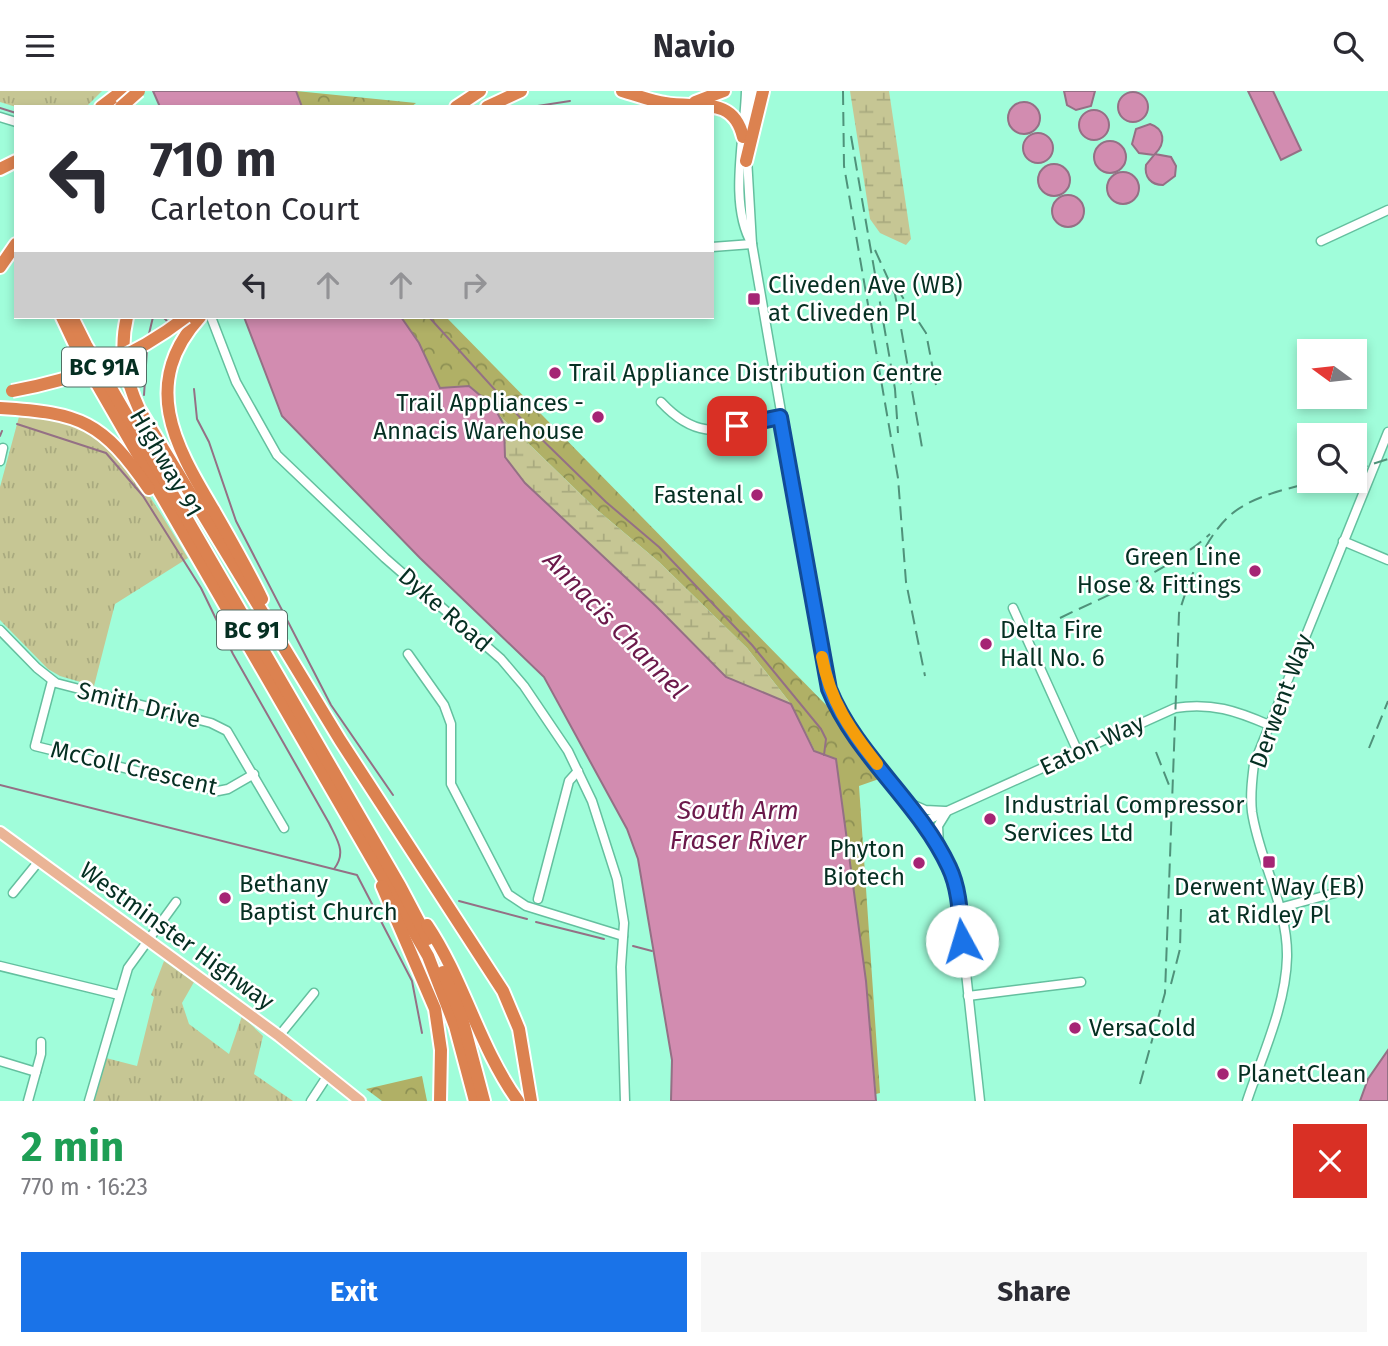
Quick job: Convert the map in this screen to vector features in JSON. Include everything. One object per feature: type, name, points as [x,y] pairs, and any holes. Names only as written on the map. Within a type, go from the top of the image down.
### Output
[{"type":"highway","points":[[104,105],[122,91]]},
{"type":"highway","points":[[110,105],[122,91]]},
{"type":"highway","points":[[123,105],[139,91]]},
{"type":"highway","points":[[459,105],[480,91]]},
{"type":"highway","points":[[477,105],[503,91]]},
{"type":"highway","points":[[491,105],[521,91]]},
{"type":"highway","points":[[622,91],[666,103],[694,105]]},
{"type":"highway","points":[[684,104],[703,101],[724,91]]},
{"type":"highway","points":[[746,161],[763,91]]},
{"type":"highway","points":[[714,107],[730,112],[740,123],[743,137]]},
{"type":"highway","points":[[0,267],[14,247]]},
{"type":"highway","name":"Highway 91","points":[[63,319],[78,351],[216,591]]},
{"type":"highway","name":"BC 91","points":[[73,319],[102,374],[400,886],[436,955],[462,1018],[484,1101]]},
{"type":"highway","points":[[127,319],[122,352],[128,381],[139,409],[293,662],[503,991],[519,1028],[529,1078],[529,1101]]},
{"type":"highway","name":"BC 91A","points":[[6,391],[56,383],[113,364],[183,319]]},
{"type":"highway","points":[[199,319],[178,348],[169,374],[168,415],[175,439],[252,578],[293,662]]},
{"type":"highway","points":[[0,408],[66,415],[93,426],[108,437],[134,467],[216,591]]},
{"type":"highway","name":"BC 91","points":[[216,591],[428,956],[455,1025],[475,1101]]},
{"type":"highway","points":[[373,863],[435,1009],[441,1050],[440,1101]]},
{"type":"highway","points":[[400,886],[450,964],[509,1089],[519,1101]]},
{"type":"main road","name":"Westminster Highway","points":[[0,832],[279,1036],[360,1101]]},
{"type":"street","points":[[746,91],[741,201],[747,236],[752,244]]},
{"type":"street","points":[[752,91],[746,161],[752,244],[829,689],[848,726],[940,849],[957,890],[980,1101]]},
{"type":"street","points":[[1321,241],[1388,210]]},
{"type":"street","points":[[714,247],[752,244]]},
{"type":"street","name":"Dyke Road","points":[[212,319],[236,382],[277,456],[385,558],[501,659],[524,686],[578,771],[592,800],[617,879],[623,936],[625,1101]]},
{"type":"street","points":[[661,402],[678,420],[702,431],[780,417]]},
{"type":"street","name":"Derwent Way","points":[[1247,1101],[1282,991],[1287,956],[1279,908],[1253,814],[1251,790],[1254,764],[1388,432]]},
{"type":"street","points":[[0,461],[3,448]]},
{"type":"street","points":[[1343,541],[1388,560]]},
{"type":"street","points":[[1013,608],[1077,753]]},
{"type":"street","name":"Smith Drive","points":[[0,630],[52,681],[219,726],[234,739],[284,828]]},
{"type":"street","points":[[408,654],[444,705],[451,724],[451,784],[508,894],[526,906],[623,936]]},
{"type":"street","name":"McColl Crescent","points":[[52,681],[35,746],[218,791],[228,789],[254,774]]},
{"type":"street","name":"Eaton Way","points":[[921,823],[1161,713],[1202,705],[1236,711],[1269,725]]},
{"type":"street","points":[[538,899],[569,781],[578,771]]},
{"type":"street","points":[[904,801],[925,810],[948,811]]},
{"type":"street","points":[[940,849],[938,826],[948,811]]},
{"type":"street","points":[[13,893],[39,861]]},
{"type":"street","points":[[1279,908],[1335,893]]},
{"type":"street","points":[[89,1101],[128,968],[176,902]]},
{"type":"street","points":[[0,966],[119,995]]},
{"type":"street","points":[[968,996],[1081,982]]},
{"type":"street","points":[[279,1036],[314,993]]},
{"type":"street","points":[[28,1101],[41,1042]]},
{"type":"street","points":[[0,1061],[36,1072]]},
{"type":"street","points":[[311,1101],[328,1075]]},
{"type":"green space","points":[[0,91],[102,91],[88,105],[14,106],[0,102]]},
{"type":"green space","points":[[296,91],[416,103],[414,105],[301,105]]},
{"type":"green space","points":[[850,91],[889,91],[911,239],[906,245],[880,233],[870,219]]},
{"type":"green space","points":[[402,319],[448,319],[831,710],[879,779],[859,786],[880,1093],[876,1094],[866,981],[836,759],[815,751],[791,704],[747,648],[659,562],[596,509],[469,386],[440,389],[419,343]]},
{"type":"green space","points":[[402,319],[419,343],[440,388],[469,386],[596,509],[659,562],[747,648],[791,704],[815,751],[836,759],[866,981],[445,396],[420,366]]},
{"type":"green space","points":[[20,413],[73,422],[103,439],[117,452],[144,487],[188,558],[115,604],[94,686],[60,676],[48,669],[0,620],[0,487]]},
{"type":"green space","points":[[164,961],[194,982],[182,1003],[189,1024],[229,1054],[242,1016],[263,1036],[254,1074],[293,1101],[94,1101],[106,1058],[137,1066],[154,997],[151,995]]},
{"type":"green space","points":[[422,1076],[427,1101],[382,1101],[366,1089]]},
{"type":"water","points":[[153,91],[296,91],[301,105],[159,105]]},
{"type":"water","points":[[1064,91],[1095,91],[1091,106],[1076,110],[1067,105]]},
{"type":"water","points":[[1248,91],[1273,91],[1301,150],[1281,160]]},
{"type":"water","points":[[1133,92],[1144,96],[1148,107],[1144,118],[1133,122],[1122,118],[1118,107],[1122,96]]},
{"type":"water","points":[[1024,102],[1035,107],[1040,118],[1035,129],[1024,134],[1013,129],[1008,118],[1013,107]]},
{"type":"water","points":[[1094,110],[1105,114],[1109,125],[1105,136],[1094,140],[1083,136],[1079,125],[1083,114]]},
{"type":"water","points":[[1150,124],[1159,129],[1162,137],[1161,145],[1155,154],[1171,157],[1176,166],[1175,176],[1163,185],[1152,182],[1147,177],[1146,165],[1154,155],[1139,153],[1132,144],[1136,129]]},
{"type":"water","points":[[1038,133],[1049,137],[1053,148],[1049,159],[1038,163],[1027,159],[1023,148],[1027,137]]},
{"type":"water","points":[[1110,141],[1121,146],[1126,157],[1121,168],[1110,173],[1099,168],[1094,157],[1099,146]]},
{"type":"water","points":[[1054,164],[1065,169],[1070,180],[1065,191],[1054,196],[1043,191],[1038,180],[1043,169]]},
{"type":"water","points":[[1123,172],[1134,177],[1139,188],[1134,199],[1123,204],[1112,199],[1107,188],[1112,177]]},
{"type":"water","points":[[1068,195],[1079,200],[1084,211],[1079,222],[1068,227],[1057,222],[1052,211],[1057,200]]},
{"type":"water","name":"South Arm Fraser River","points":[[245,319],[402,319],[419,343],[440,388],[469,386],[494,407],[504,425],[505,457],[525,483],[656,606],[726,677],[791,704],[814,751],[836,759],[866,981],[876,1101],[671,1101],[672,1060],[638,859],[627,829],[544,677],[420,558],[282,416]]},
{"type":"water","points":[[1388,1050],[1388,1101],[1360,1101],[1368,1079]]},
{"type":"waterway","points":[[544,105],[570,101]]},
{"type":"waterway","points":[[0,108],[14,112]]},
{"type":"waterway","points":[[148,338],[153,319]]},
{"type":"waterway","points":[[165,319],[169,323]]},
{"type":"waterway","points":[[431,319],[525,423],[606,502],[659,547],[752,645],[821,729],[826,739],[824,755]]},
{"type":"waterway","points":[[144,395],[147,350]]},
{"type":"waterway","points":[[194,389],[197,419],[209,442],[236,521],[331,705],[393,795]]},
{"type":"waterway","points":[[17,424],[106,453],[143,496],[201,588],[233,654],[329,823],[340,851],[334,869]]},
{"type":"waterway","points":[[0,436],[2,431]]},
{"type":"waterway","points":[[0,785],[357,875],[412,981],[422,1033]]},
{"type":"waterway","points":[[459,901],[527,919]]},
{"type":"waterway","points":[[536,922],[604,939]]},
{"type":"waterway","points":[[633,946],[652,951]]},
{"type":"railway","points":[[843,91],[844,166],[898,478],[906,582],[925,676]]},
{"type":"railway","points":[[851,136],[895,389],[898,433]]},
{"type":"railway","points":[[875,250],[895,294],[923,453]]},
{"type":"railway","points":[[896,287],[926,333],[936,385]]},
{"type":"railway","points":[[1367,466],[1388,459]]},
{"type":"railway","points":[[1140,1084],[1165,993],[1179,613],[1202,553],[1220,526],[1243,506],[1297,486]]},
{"type":"railway","points":[[1060,618],[1157,571],[1210,534]]},
{"type":"railway","points":[[1369,748],[1388,701]]},
{"type":"railway","points":[[1156,752],[1169,785]]},
{"type":"railway","points":[[1171,984],[1180,949],[1181,909]]},
{"type":"slow traffic","points":[[822,657],[829,689],[840,713],[877,764]]},
{"type":"place","name":"Cliveden Ave (WB) at Cliveden Pl","points":[[754,299]]},
{"type":"place","name":"Trail Appliance Distribution Centre","points":[[555,373]]},
{"type":"place","name":"Trail Appliances - Annacis Warehouse","points":[[598,417]]},
{"type":"place","name":"Fastenal","points":[[757,495]]},
{"type":"place","name":"Green Line Hose & Fittings","points":[[1255,571]]},
{"type":"place","name":"Delta Fire Hall No. 6","points":[[986,644]]},
{"type":"place","name":"Industrial Compressor Services Ltd","points":[[990,819]]},
{"type":"place","name":"Derwent Way (EB) at Ridley Pl","points":[[1269,862]]},
{"type":"place","name":"Phyton Biotech","points":[[919,863]]},
{"type":"place","name":"Bethany Baptist Church","points":[[225,898]]},
{"type":"place","name":"VersaCold","points":[[1075,1028]]},
{"type":"place","name":"PlanetClean","points":[[1223,1074]]},
{"type":"route","points":[[737,426],[780,417],[829,689],[848,726],[940,849],[957,890],[962,941]]},
{"type":"water label","name":"Annacis Channel","points":[[615,625]]}]
